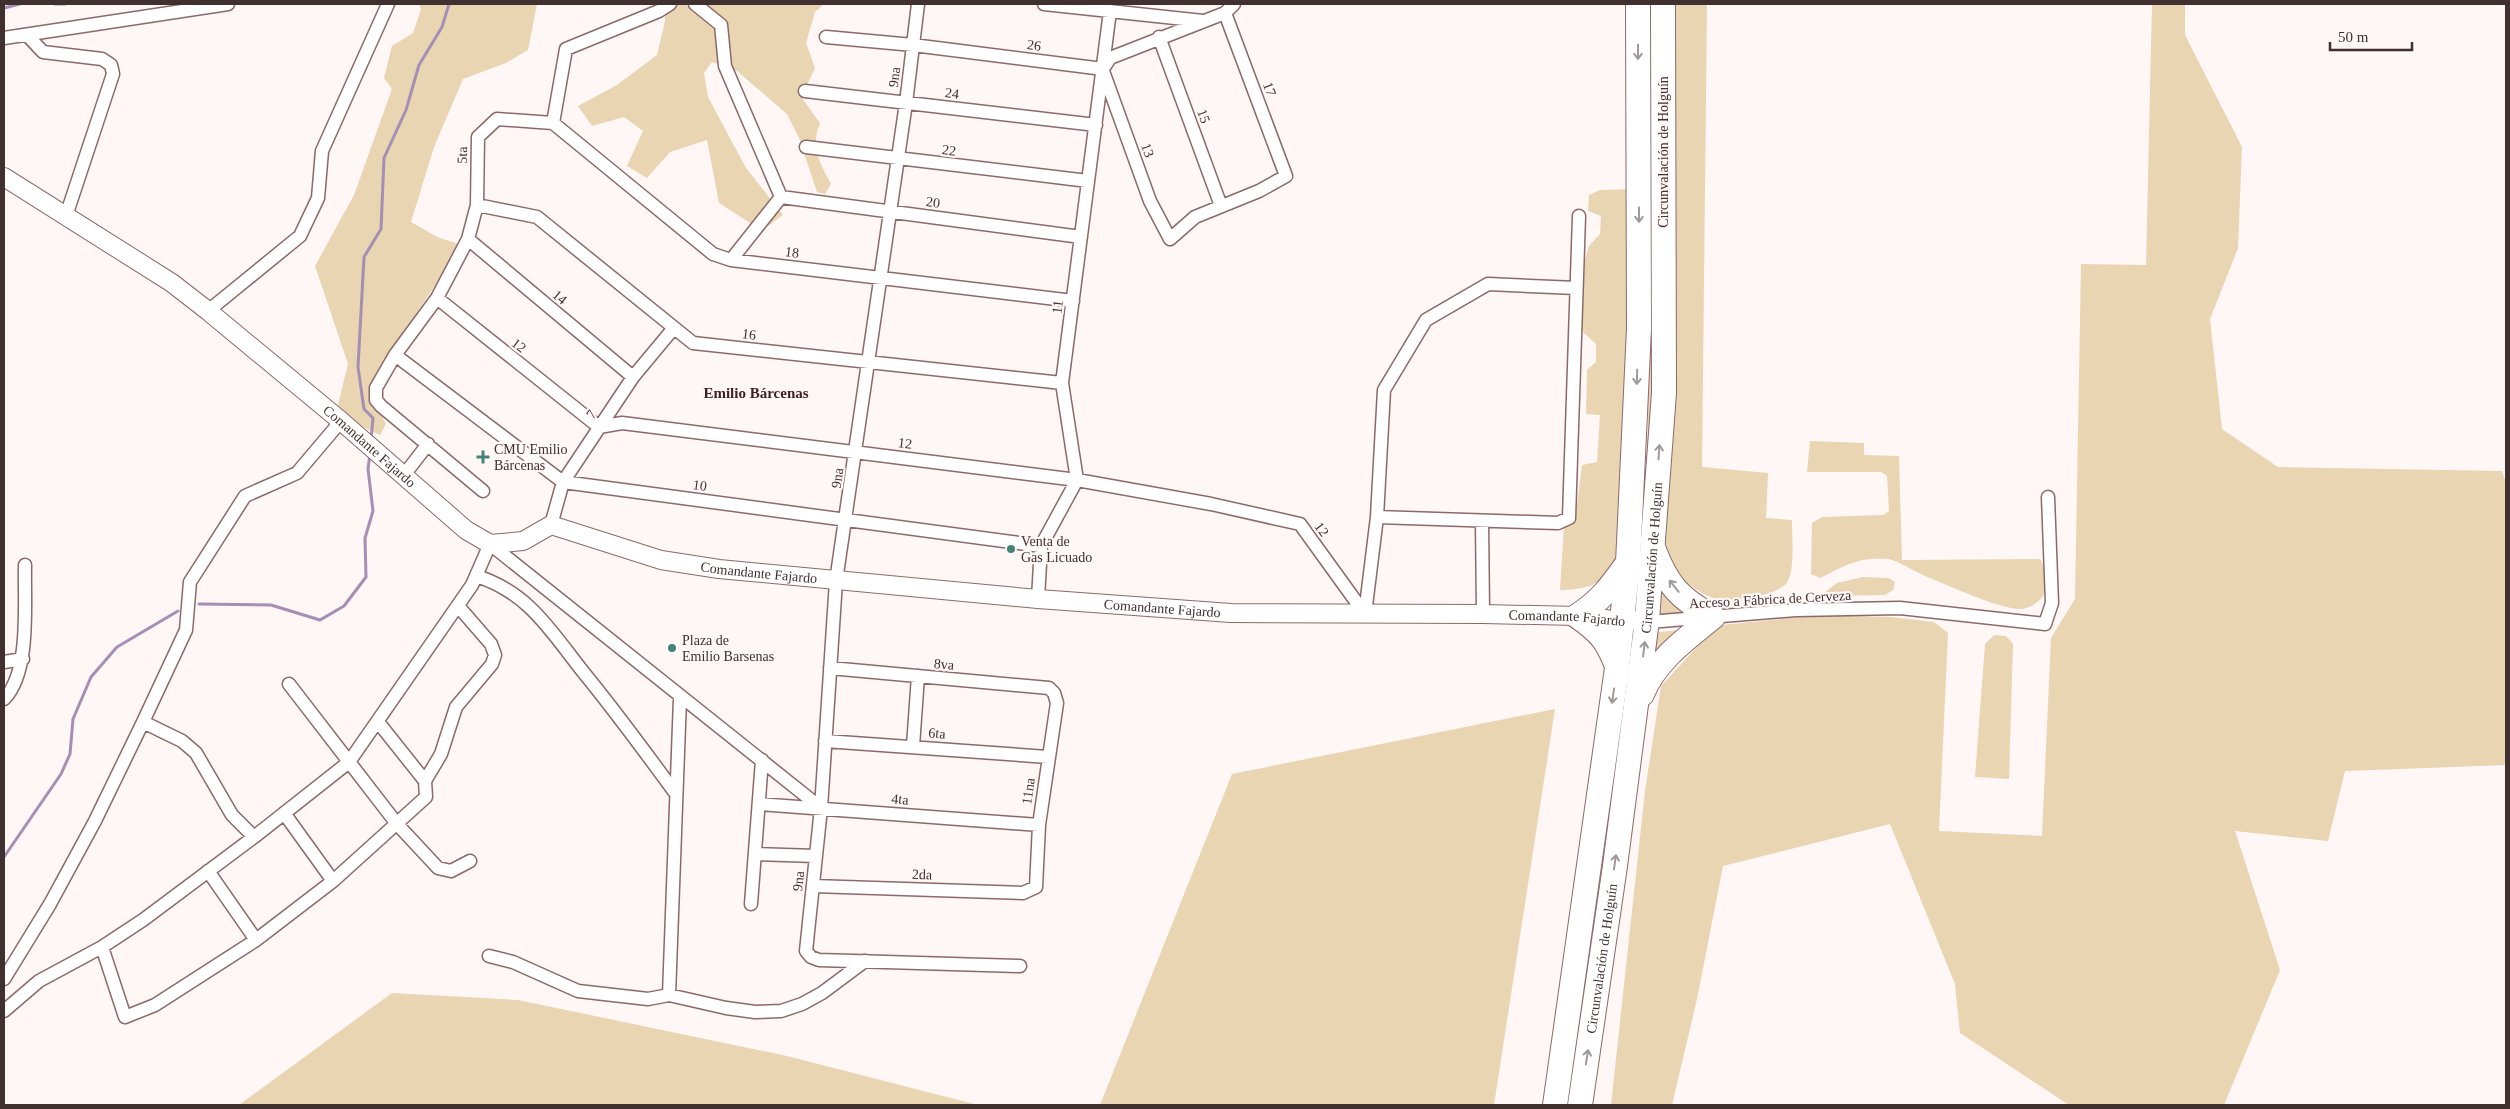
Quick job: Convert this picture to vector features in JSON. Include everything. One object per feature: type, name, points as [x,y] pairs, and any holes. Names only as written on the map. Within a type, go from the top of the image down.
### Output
[{"type":"highway","name":"Circunvalación de Holguín","points":[[1555,1105],[1617,668],[1628,563],[1640,328],[1638,4]]},
{"type":"highway","name":"Circunvalación de Holguín","points":[[1580,1105],[1636,707],[1647,620],[1653,547],[1664,393],[1663,4]]},
{"type":"highway","points":[[1636,707],[1647,681],[1668,656],[1713,616],[1688,603],[1674,588],[1661,569],[1653,547]]},
{"type":"highway","points":[[1617,668],[1608,643],[1596,629],[1577,616],[1595,605],[1606,594],[1628,563]]},
{"type":"street","points":[[4,38],[228,4]]},
{"type":"street","points":[[208,311],[300,236],[318,198],[322,151],[388,4]]},
{"type":"street","points":[[553,123],[566,49],[659,11],[670,4]]},
{"type":"street","points":[[695,4],[721,25],[725,66],[781,197],[730,260]]},
{"type":"street","name":"9na","points":[[866,961],[819,960],[811,957],[806,951],[821,808],[836,581],[881,279],[918,4]]},
{"type":"street","points":[[1044,4],[1110,11],[1126,8],[1203,21]]},
{"type":"street","points":[[1103,69],[1110,58],[1203,21],[1230,8]]},
{"type":"street","name":"17","points":[[1221,206],[1259,191],[1286,176],[1230,8]]},
{"type":"street","name":"11","points":[[1077,480],[1062,383],[1110,11]]},
{"type":"street","points":[[27,35],[43,52],[102,59],[111,65],[113,74],[66,216]]},
{"type":"street","name":"15","points":[[1159,37],[1221,206]]},
{"type":"street","name":"26","points":[[826,38],[913,45],[1103,69]]},
{"type":"street","name":"13","points":[[1103,69],[1150,201],[1170,239],[1195,217],[1221,206]]},
{"type":"street","name":"24","points":[[805,91],[1096,125]]},
{"type":"street","name":"5ta","points":[[428,444],[381,406],[376,400],[376,388],[395,355],[437,298],[468,239],[477,205],[478,137],[497,119],[553,123]]},
{"type":"street","name":"18","points":[[553,123],[713,254],[730,260],[1073,301]]},
{"type":"street","name":"22","points":[[806,147],[1088,181]]},
{"type":"street","name":"Comandante Fajardo","points":[[4,177],[172,283],[341,420],[466,530],[490,544]]},
{"type":"street","name":"20","points":[[781,197],[1081,237]]},
{"type":"street","name":"16","points":[[477,205],[537,217],[673,329],[693,343],[868,364],[1062,383]]},
{"type":"street","points":[[1378,517],[1558,523],[1569,518],[1579,216]]},
{"type":"street","name":"14","points":[[468,239],[633,377]]},
{"type":"street","points":[[1365,614],[1378,517],[1384,390],[1426,320],[1488,284],[1576,288]]},
{"type":"street","name":"12","points":[[437,298],[600,427],[622,423],[1077,480],[1211,504],[1300,524],[1365,614]]},
{"type":"street","name":"7","points":[[551,525],[563,482],[633,377],[673,329]]},
{"type":"street","name":"10","points":[[395,355],[563,482],[1041,546]]},
{"type":"street","points":[[4,979],[50,904],[91,829],[143,722],[186,630],[190,582],[245,496],[297,473],[341,420]]},
{"type":"street","points":[[404,475],[428,444],[482,491]]},
{"type":"street","points":[[1038,599],[1041,546],[1077,480]]},
{"type":"street","name":"Acceso a Fábrica de Cerveza","points":[[1647,620],[1649,622],[1796,610],[1900,608],[2045,624],[2052,603],[2048,497]]},
{"type":"street","points":[[1482,521],[1482,614]]},
{"type":"street","points":[[490,544],[523,541],[551,525]]},
{"type":"street","name":"Comandante Fajardo","points":[[551,525],[661,560],[719,569],[1038,599],[1231,613],[1482,614],[1577,616],[1622,621],[1647,620]]},
{"type":"street","points":[[4,1011],[39,981],[102,946],[208,871],[349,762],[458,606],[476,576],[490,544]]},
{"type":"street","points":[[490,544],[680,698],[762,760],[821,808]]},
{"type":"street","points":[[4,699],[10,694],[23,659],[26,565]]},
{"type":"street","points":[[476,576],[489,580],[515,594],[548,623],[676,794]]},
{"type":"street","points":[[102,946],[125,1017],[155,1005],[256,940],[333,881],[426,797],[425,781],[441,754],[456,707],[492,664],[495,656],[491,644],[458,606]]},
{"type":"street","points":[[4,662],[23,659]]},
{"type":"street","name":"8va","points":[[830,668],[1049,688],[1054,693]]},
{"type":"street","points":[[913,746],[918,676]]},
{"type":"street","points":[[289,684],[397,824],[438,868],[451,870],[470,861]]},
{"type":"street","name":"11na","points":[[1030,891],[1036,887],[1039,825],[1057,703],[1054,693]]},
{"type":"street","points":[[669,995],[680,698]]},
{"type":"street","points":[[143,722],[182,741],[196,753],[232,815],[254,837]]},
{"type":"street","points":[[378,722],[425,781]]},
{"type":"street","name":"6ta","points":[[825,741],[1048,757]]},
{"type":"street","points":[[751,904],[762,760]]},
{"type":"street","name":"4ta","points":[[760,804],[1039,825]]},
{"type":"street","points":[[284,813],[333,881]]},
{"type":"street","points":[[756,854],[816,856]]},
{"type":"street","points":[[208,871],[256,940]]},
{"type":"street","name":"2da","points":[[813,886],[1023,893],[1030,891]]},
{"type":"street","points":[[489,956],[513,962],[578,991],[648,999],[669,995],[726,1008],[755,1012],[781,1011],[802,1004],[822,993],[866,961],[1020,966]]},
{"type":"shaded area","points":[[419,4],[537,4],[528,50],[506,63],[463,79],[434,147],[411,222],[437,237],[462,245],[375,375],[373,400],[386,424],[380,435],[361,426],[337,409],[348,364],[315,266],[354,195],[392,89],[384,78],[392,46],[413,33],[421,9]]},
{"type":"shaded area","points":[[665,4],[824,4],[815,12],[806,43],[815,68],[807,85],[799,89],[802,98],[820,123],[816,147],[820,162],[831,184],[825,194],[817,192],[799,138],[787,114],[737,71],[712,62],[704,73],[708,97],[746,168],[783,215],[768,226],[750,223],[719,203],[707,140],[670,152],[647,178],[627,166],[643,131],[624,117],[592,126],[578,106],[617,85],[657,55],[665,21]]},
{"type":"shaded area","points":[[1649,4],[1656,4],[1654,405],[1638,598],[1648,426]]},
{"type":"shaded area","points":[[1671,4],[1707,4],[1702,467],[1768,473],[1766,518],[1792,520],[1792,560],[1788,581],[1775,591],[1741,599],[1713,598],[1701,593],[1689,584],[1679,575],[1673,565],[1664,538]]},
{"type":"shaded area","points":[[2152,4],[2185,4],[2185,35],[2242,147],[2238,248],[2210,319],[2222,429],[2278,467],[2502,471],[2506,483],[2506,765],[2345,771],[2328,841],[2235,831],[2280,970],[2224,1105],[2069,1105],[1960,1033],[1955,984],[1890,824],[1723,866],[1697,999],[1672,1105],[1611,1105],[1645,791],[1661,686],[1695,649],[1722,625],[1820,615],[1891,617],[1934,622],[1948,633],[1939,831],[2042,836],[2051,638],[2075,599],[2081,264],[2146,265]]},
{"type":"shaded area","points":[[1635,189],[1618,562],[1605,576],[1594,584],[1587,587],[1560,590],[1564,526],[1575,521],[1582,465],[1597,462],[1600,415],[1586,414],[1587,370],[1596,362],[1596,344],[1582,331],[1584,263],[1589,246],[1600,234],[1601,216],[1588,211],[1589,195],[1600,190]]},
{"type":"shaded area","points":[[1810,441],[1864,443],[1864,455],[1899,456],[1902,560],[2040,559],[2045,571],[2046,580],[2043,596],[2035,604],[2021,609],[2002,606],[1925,576],[1897,562],[1878,558],[1845,566],[1820,578],[1811,574],[1812,523],[1822,517],[1883,515],[1889,511],[1887,476],[1881,472],[1807,472]]},
{"type":"shaded area","points":[[1863,577],[1889,578],[1895,582],[1893,590],[1885,595],[1820,596],[1837,583]]},
{"type":"shaded area","points":[[1654,581],[1691,614],[1655,617]]},
{"type":"shaded area","points":[[1690,629],[1652,667],[1648,633]]},
{"type":"shaded area","points":[[1635,632],[1574,1105],[1567,1105],[1578,1009],[1631,638]]},
{"type":"shaded area","points":[[1994,635],[2006,636],[2013,644],[2009,779],[1975,777],[1985,644]]},
{"type":"shaded area","points":[[1555,709],[1494,1105],[1100,1105],[1232,774]]},
{"type":"shaded area","points":[[392,993],[518,1000],[787,1056],[978,1105],[239,1105]]},
{"type":"waterway","points":[[4,8],[20,4]]},
{"type":"waterway","points":[[55,4],[65,4]]},
{"type":"waterway","points":[[371,440],[373,418],[364,409],[358,367],[364,257],[381,229],[384,158],[406,110],[419,65],[442,27],[449,4]]},
{"type":"waterway","points":[[199,604],[271,605],[320,620],[344,606],[366,577],[365,538],[373,511],[368,469],[370,454]]},
{"type":"waterway","points":[[4,857],[61,774],[70,754],[73,719],[91,677],[117,647],[178,611]]},
{"type":"place","name":"CMU Emilio Bárcenas","points":[[483,457]]},
{"type":"place","name":"Venta de Gas Licuado","points":[[1011,549]]},
{"type":"place","name":"Plaza de Emilio Barsenas","points":[[672,648]]},
{"type":"district","name":"Emilio Bárcenas","points":[[756,393]]}]
